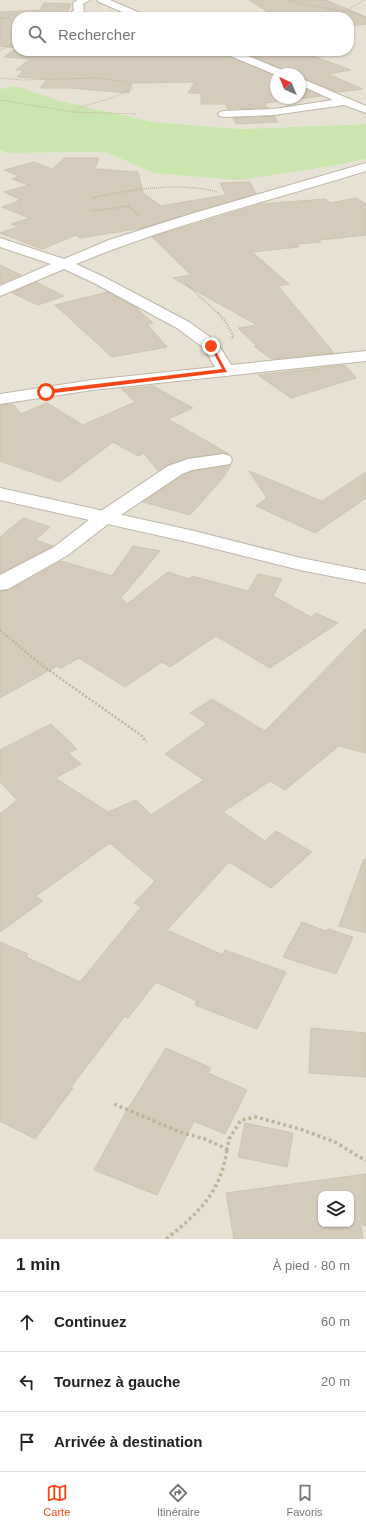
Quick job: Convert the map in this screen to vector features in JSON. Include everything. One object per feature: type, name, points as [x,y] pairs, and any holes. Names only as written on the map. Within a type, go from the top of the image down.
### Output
[{"type":"street","points":[[78,12],[78,3],[85,0]]},
{"type":"street","points":[[102,0],[130,12]]},
{"type":"street","points":[[239,56],[270,69]]},
{"type":"street","points":[[306,84],[335,96],[350,98],[366,110]]},
{"type":"street","points":[[224,114],[274,112],[350,98]]},
{"type":"street","points":[[0,291],[114,243],[366,167]]},
{"type":"street","points":[[0,242],[64,264],[99,280],[177,322],[211,346],[226,370]]},
{"type":"street","points":[[0,399],[92,385],[366,356]]},
{"type":"street","points":[[0,584],[61,551],[105,517],[175,470],[188,465],[223,460]]},
{"type":"street","points":[[0,494],[105,517],[300,564],[366,577]]},
{"type":"path","points":[[288,0],[348,12]]},
{"type":"path","points":[[352,12],[348,10],[364,0]]},
{"type":"path","points":[[354,13],[366,18]]},
{"type":"path","points":[[0,18],[9,18],[12,20]]},
{"type":"path","points":[[0,50],[12,44]]},
{"type":"path","points":[[0,78],[22,80],[96,78],[128,82],[132,88],[112,98],[78,108],[73,112]]},
{"type":"path","points":[[0,100],[73,112],[137,114]]},
{"type":"path","points":[[93,198],[126,192],[192,188],[206,189],[224,195],[254,200]]},
{"type":"path","points":[[92,211],[100,212],[128,206],[142,219],[160,228]]},
{"type":"path","points":[[186,284],[197,295],[213,307],[231,328],[234,337],[211,346]]},
{"type":"path","points":[[0,630],[40,664],[104,708],[142,736],[146,742]]},
{"type":"path","points":[[114,1104],[180,1132],[205,1139],[227,1148]]},
{"type":"path","points":[[166,1239],[192,1218],[216,1188],[223,1170],[229,1139],[241,1120],[256,1117],[300,1129],[335,1142],[366,1161]]},
{"type":"shaded area","points":[[0,0],[366,0],[366,124],[241,129],[153,122],[60,101],[16,86],[0,89]]},
{"type":"shaded area","points":[[0,150],[8,153],[105,152],[154,173],[337,165],[366,159],[366,1239],[0,1239]]},
{"type":"green space","points":[[16,86],[60,101],[153,122],[241,129],[366,124],[366,159],[239,180],[154,173],[105,152],[8,153],[0,150],[0,89]]},
{"type":"building","points":[[249,0],[326,0],[366,17],[366,24],[354,25],[354,12],[268,12]]},
{"type":"building","points":[[44,3],[71,4],[67,12],[12,12],[12,47],[0,46],[0,12],[40,10]]},
{"type":"building","points":[[12,51],[12,56],[227,56],[270,74],[270,102],[264,103],[268,108],[228,109],[225,104],[201,104],[201,93],[188,93],[195,82],[131,83],[129,93],[71,88],[40,88],[47,79],[17,77],[24,70],[16,70],[30,59],[4,57]]},
{"type":"building","points":[[252,56],[313,56],[351,70],[328,74],[363,89],[337,92],[306,79],[306,68],[281,68]]},
{"type":"building","points":[[306,89],[322,96],[306,98]]},
{"type":"building","points":[[274,116],[278,122],[236,124],[233,118]]},
{"type":"building","points":[[65,158],[99,158],[95,169],[138,172],[143,193],[161,206],[226,195],[220,183],[250,182],[256,194],[142,228],[80,238],[76,235],[42,249],[0,233],[18,227],[11,224],[30,218],[2,207],[21,200],[4,192],[29,185],[12,179],[19,176],[4,170],[34,162],[52,169]]},
{"type":"building","points":[[356,198],[366,204],[366,235],[297,244],[299,247],[252,252],[289,284],[278,286],[334,353],[271,359],[254,346],[257,346],[238,328],[257,325],[173,278],[191,275],[152,237],[261,204],[326,199],[330,203]]},
{"type":"building","points":[[0,265],[21,275],[0,284]]},
{"type":"building","points":[[36,282],[64,296],[38,305],[12,293]]},
{"type":"building","points":[[108,292],[135,307],[153,323],[147,324],[167,347],[112,357],[55,305]]},
{"type":"building","points":[[345,365],[356,378],[291,398],[258,375]]},
{"type":"building","points":[[153,386],[193,408],[168,419],[229,454],[223,453],[188,458],[168,465],[158,471],[144,453],[138,456],[113,442],[60,482],[0,461],[0,405],[13,404],[21,414],[47,403],[83,425],[135,402],[122,389]]},
{"type":"building","points":[[231,465],[223,478],[190,515],[143,502],[183,475],[192,471]]},
{"type":"building","points":[[249,471],[322,501],[366,472],[366,498],[315,533],[256,506],[267,498]]},
{"type":"building","points":[[23,518],[50,527],[35,540],[53,546],[0,573],[0,537]]},
{"type":"building","points":[[133,546],[160,551],[121,598],[127,604],[168,572],[189,579],[192,576],[248,591],[258,574],[282,579],[273,596],[311,617],[316,613],[338,623],[270,668],[216,636],[170,667],[162,662],[125,687],[79,658],[61,668],[57,666],[0,698],[0,591],[9,590],[61,561],[112,576]]},
{"type":"building","points":[[366,628],[366,753],[339,746],[285,790],[270,781],[223,812],[265,841],[276,831],[312,852],[271,888],[229,862],[167,930],[223,955],[225,950],[286,972],[257,1029],[195,1005],[197,1001],[156,982],[128,1018],[125,1016],[71,1087],[73,1088],[35,1139],[0,1121],[0,942],[28,954],[26,957],[80,982],[141,907],[134,903],[155,881],[110,843],[36,896],[43,901],[0,932],[0,814],[17,800],[0,782],[0,750],[51,724],[77,749],[68,753],[81,764],[55,778],[108,812],[136,800],[151,815],[204,780],[165,754],[207,724],[190,713],[212,699],[265,731]]},
{"type":"building","points":[[364,859],[366,860],[366,933],[339,926]]},
{"type":"building","points":[[302,922],[326,931],[328,929],[353,937],[336,974],[283,957]]},
{"type":"building","points":[[311,1028],[366,1033],[366,1077],[309,1073]]},
{"type":"building","points":[[166,1048],[211,1068],[208,1073],[247,1090],[225,1134],[194,1121],[157,1195],[94,1170],[126,1112]]},
{"type":"building","points":[[245,1123],[293,1133],[287,1167],[238,1157]]},
{"type":"building","points":[[366,1174],[366,1225],[361,1225],[363,1239],[234,1239],[226,1193]]},
{"type":"route","points":[[46,392],[92,385],[226,370],[211,346]]}]
